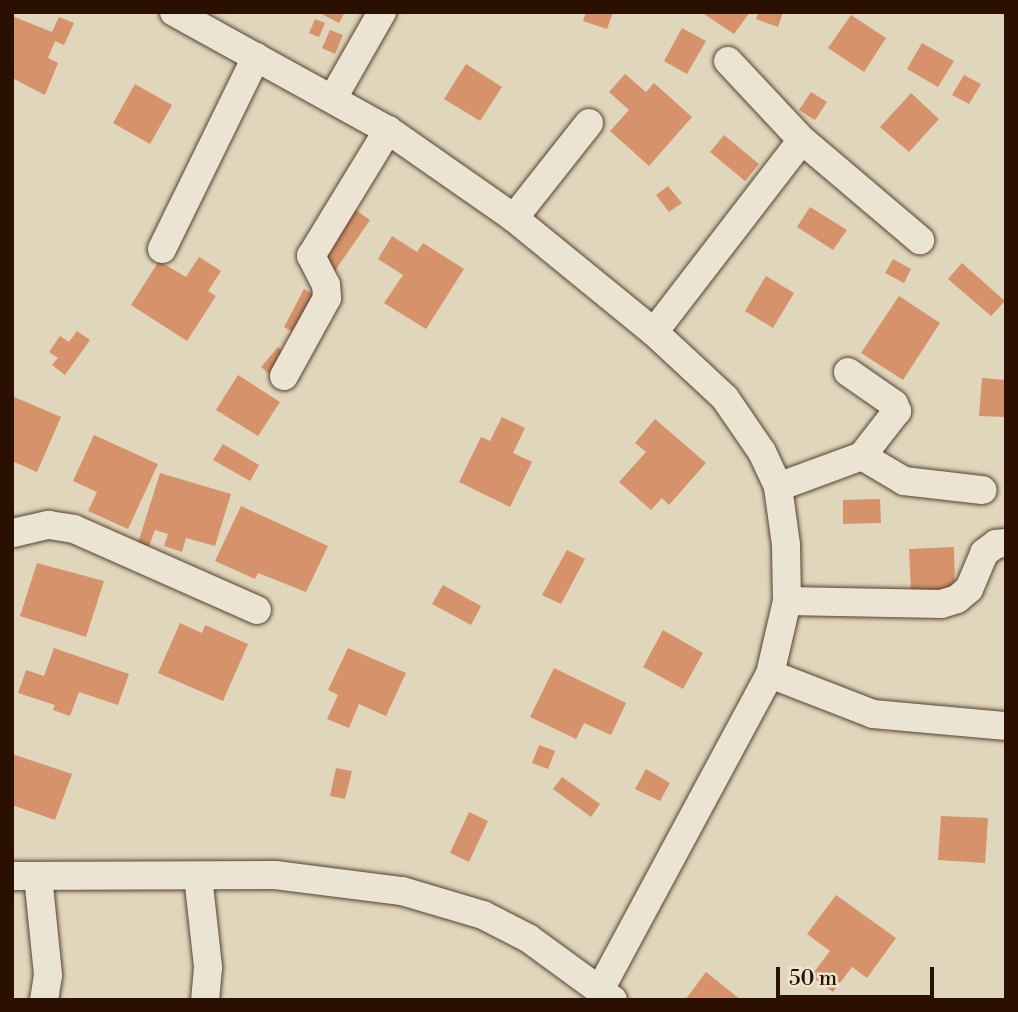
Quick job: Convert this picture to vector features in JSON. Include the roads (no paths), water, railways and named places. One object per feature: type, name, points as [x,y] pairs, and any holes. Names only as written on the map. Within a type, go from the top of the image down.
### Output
[{"type":"street","points":[[44,1000],[48,975],[25,876],[310,878],[444,901],[528,938],[607,994],[770,674],[787,601],[786,545],[778,487],[762,452],[725,398],[654,332],[514,218],[388,130],[174,12]]},
{"type":"street","points":[[333,98],[382,12]]},
{"type":"street","points":[[162,249],[256,57]]},
{"type":"street","points":[[728,61],[802,140],[920,240]]},
{"type":"street","points":[[514,218],[589,123]]},
{"type":"street","points":[[284,376],[327,298],[326,285],[311,256],[388,130]]},
{"type":"street","points":[[654,332],[802,140]]},
{"type":"street","points":[[778,487],[862,456],[897,411],[894,404],[848,372]]},
{"type":"street","points":[[862,456],[904,481],[982,490]]},
{"type":"street","points":[[12,555],[13,533],[49,525],[74,529],[257,610]]},
{"type":"street","points":[[787,601],[941,604],[957,599],[969,589],[984,553],[996,544],[1006,543]]},
{"type":"street","points":[[770,674],[873,714],[1006,726]]},
{"type":"street","points":[[198,876],[208,967],[205,1000]]}]
